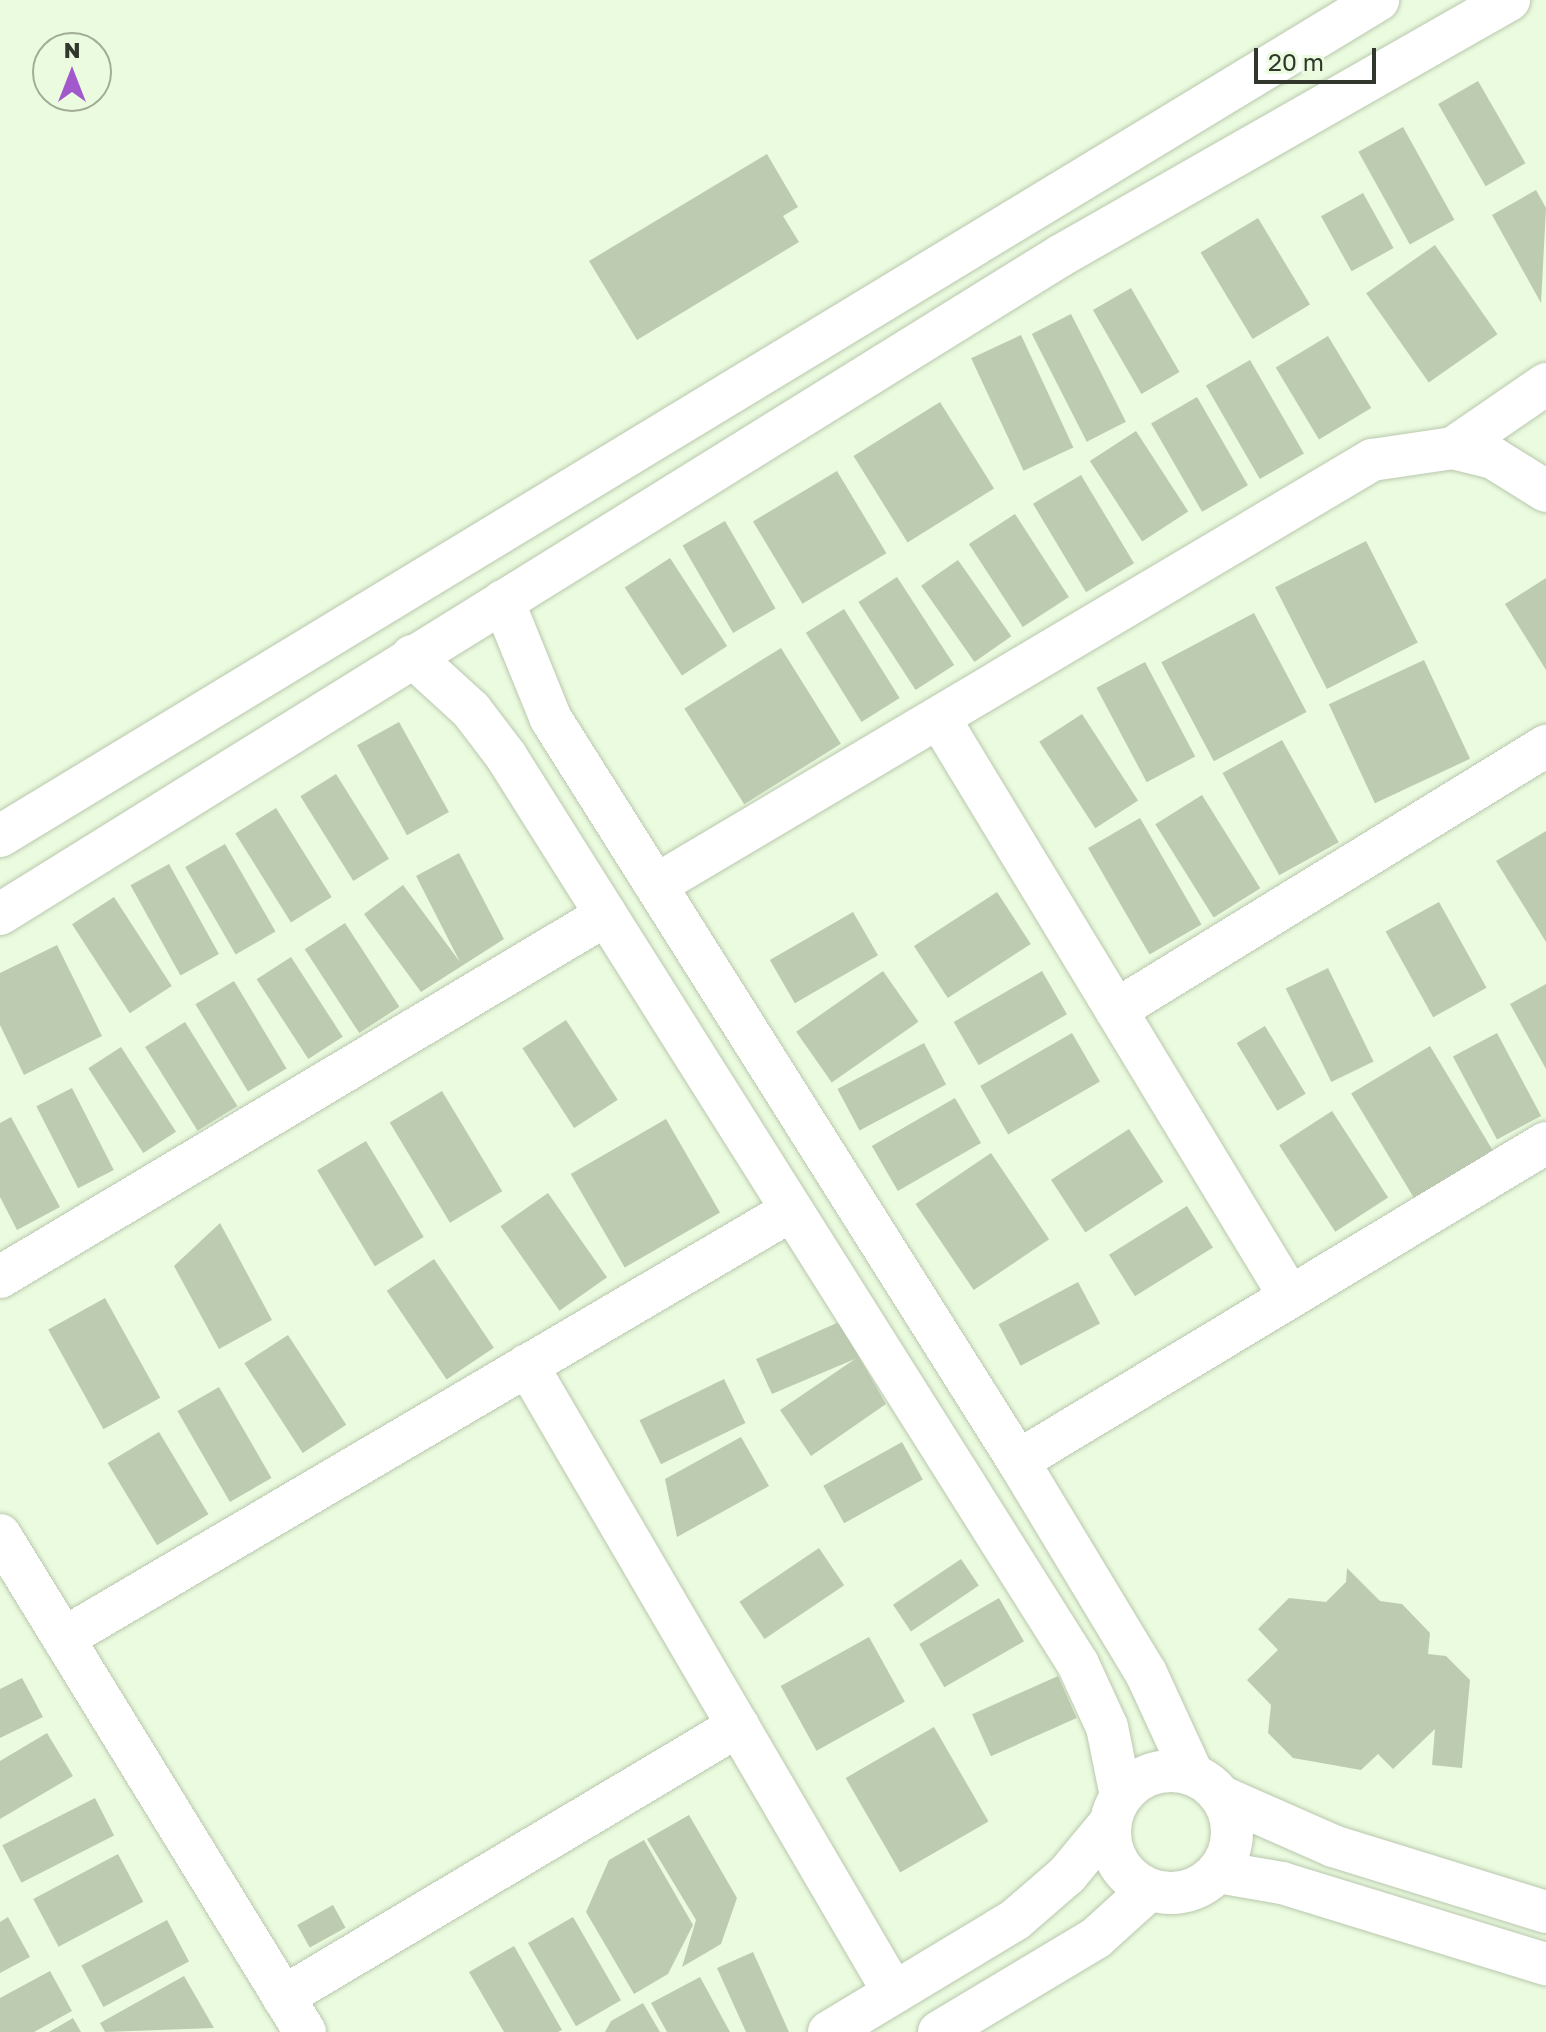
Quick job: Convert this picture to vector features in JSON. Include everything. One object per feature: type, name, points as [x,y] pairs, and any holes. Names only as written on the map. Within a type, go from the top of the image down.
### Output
[{"type":"street","points":[[0,836],[1378,0]]},
{"type":"street","points":[[0,914],[1060,256],[1509,0]]},
{"type":"street","points":[[1027,211],[1060,256]]},
{"type":"street","points":[[1453,448],[1546,384]]},
{"type":"street","points":[[656,885],[1372,460],[1453,448],[1493,458],[1546,491]]},
{"type":"street","points":[[412,656],[490,733],[1078,1664],[1107,1727],[1122,1870],[1149,1890],[1193,1890],[1218,1872],[1233,1835],[1207,1786],[1152,1684],[1018,1461],[537,695],[503,601]]},
{"type":"street","points":[[939,718],[1290,1297]]},
{"type":"street","points":[[1116,1010],[1546,746]]},
{"type":"street","points":[[0,1277],[606,915]]},
{"type":"street","points":[[1018,1461],[1546,1143]]},
{"type":"street","points":[[64,1638],[792,1210]]},
{"type":"street","points":[[527,1365],[894,1993]]},
{"type":"street","points":[[0,1535],[294,2015],[738,1726]]},
{"type":"street","points":[[829,2032],[1016,1919],[1067,1875],[1116,1809],[1153,1774],[1207,1786],[1333,1846],[1546,1912]]},
{"type":"street","points":[[1218,1872],[1292,1886],[1546,1964]]},
{"type":"street","points":[[939,2032],[1096,1938],[1149,1890]]},
{"type":"building","points":[[1478,81],[1526,163],[1486,186],[1438,104]]},
{"type":"building","points":[[1403,127],[1454,220],[1410,244],[1358,152]]},
{"type":"building","points":[[767,154],[798,207],[783,216],[799,242],[637,340],[589,261]]},
{"type":"building","points":[[1536,190],[1546,208],[1541,303],[1492,215]]},
{"type":"building","points":[[1363,193],[1394,248],[1352,271],[1321,216]]},
{"type":"building","points":[[1258,218],[1310,305],[1253,339],[1201,253]]},
{"type":"building","points":[[1435,245],[1498,334],[1429,382],[1366,293]]},
{"type":"building","points":[[1131,288],[1180,372],[1141,394],[1093,310]]},
{"type":"building","points":[[1071,314],[1126,422],[1087,442],[1032,334]]},
{"type":"building","points":[[1021,335],[1073,447],[1024,471],[971,358]]},
{"type":"building","points":[[1328,336],[1371,408],[1319,439],[1276,367]]},
{"type":"building","points":[[1250,360],[1304,454],[1260,479],[1206,386]]},
{"type":"building","points":[[1197,397],[1248,485],[1202,512],[1151,424]]},
{"type":"building","points":[[940,402],[994,489],[908,543],[853,456]]},
{"type":"building","points":[[1136,431],[1188,512],[1142,541],[1090,461]]},
{"type":"building","points":[[837,471],[886,553],[802,604],[753,521]]},
{"type":"building","points":[[1081,475],[1134,563],[1086,592],[1033,504]]},
{"type":"building","points":[[1015,514],[1069,597],[1023,627],[969,544]]},
{"type":"building","points":[[725,521],[776,608],[733,633],[683,546]]},
{"type":"building","points":[[1366,541],[1418,643],[1327,689],[1275,587]]},
{"type":"building","points":[[670,558],[727,646],[682,675],[625,587]]},
{"type":"building","points":[[958,560],[1011,636],[974,662],[921,586]]},
{"type":"building","points":[[897,577],[954,665],[916,690],[858,602]]},
{"type":"building","points":[[1546,578],[1546,670],[1505,604]]},
{"type":"building","points":[[844,609],[900,698],[861,722],[806,633]]},
{"type":"building","points":[[1254,613],[1307,712],[1214,761],[1161,662]]},
{"type":"building","points":[[781,648],[841,744],[744,804],[684,708]]},
{"type":"building","points":[[1424,660],[1470,759],[1375,803],[1329,704]]},
{"type":"building","points":[[1145,662],[1195,756],[1147,782],[1096,688]]},
{"type":"building","points":[[1082,714],[1138,800],[1095,828],[1039,742]]},
{"type":"building","points":[[399,722],[449,812],[407,835],[357,745]]},
{"type":"building","points":[[1282,740],[1339,842],[1279,875],[1223,773]]},
{"type":"building","points":[[336,774],[389,859],[353,881],[300,796]]},
{"type":"building","points":[[1202,795],[1260,888],[1214,917],[1155,824]]},
{"type":"building","points":[[276,808],[332,897],[291,922],[235,833]]},
{"type":"building","points":[[1140,818],[1202,925],[1150,955],[1088,848]]},
{"type":"building","points":[[1546,831],[1546,942],[1496,861]]},
{"type":"building","points":[[225,844],[276,931],[236,954],[185,867]]},
{"type":"building","points":[[459,853],[504,939],[421,992],[364,914],[403,885],[460,962],[416,876]]},
{"type":"building","points":[[169,864],[219,954],[180,975],[131,885]]},
{"type":"building","points":[[997,892],[1031,944],[948,998],[914,946]]},
{"type":"building","points":[[114,897],[172,986],[130,1013],[72,924]]},
{"type":"building","points":[[1439,902],[1487,988],[1433,1017],[1386,932]]},
{"type":"building","points":[[853,912],[878,955],[795,1003],[770,960]]},
{"type":"building","points":[[345,923],[399,1007],[359,1033],[305,949]]},
{"type":"building","points":[[57,945],[102,1036],[24,1075],[0,1025],[0,973]]},
{"type":"building","points":[[291,957],[343,1037],[308,1059],[257,979]]},
{"type":"building","points":[[1328,968],[1374,1061],[1331,1082],[1286,989]]},
{"type":"building","points":[[883,971],[919,1022],[832,1083],[796,1032]]},
{"type":"building","points":[[1042,971],[1067,1014],[979,1065],[954,1022]]},
{"type":"building","points":[[234,981],[287,1068],[248,1092],[195,1004]]},
{"type":"building","points":[[1546,984],[1546,1069],[1510,1004]]},
{"type":"building","points":[[566,1020],[618,1100],[574,1128],[522,1048]]},
{"type":"building","points":[[185,1022],[237,1106],[198,1131],[145,1047]]},
{"type":"building","points":[[1265,1026],[1306,1094],[1277,1111],[1237,1043]]},
{"type":"building","points":[[1072,1033],[1100,1081],[1008,1134],[980,1086]]},
{"type":"building","points":[[1497,1033],[1541,1116],[1497,1139],[1453,1056]]},
{"type":"building","points":[[924,1043],[946,1084],[860,1131],[837,1089]]},
{"type":"building","points":[[1430,1046],[1493,1151],[1414,1198],[1351,1093]]},
{"type":"building","points":[[121,1047],[176,1132],[143,1153],[88,1068]]},
{"type":"building","points":[[72,1088],[114,1170],[78,1188],[36,1106]]},
{"type":"building","points":[[442,1091],[502,1191],[450,1223],[390,1122]]},
{"type":"building","points":[[955,1098],[981,1143],[898,1191],[872,1146]]},
{"type":"building","points":[[1332,1111],[1388,1197],[1335,1232],[1279,1145]]},
{"type":"building","points":[[11,1117],[60,1207],[17,1230],[0,1197],[0,1123]]},
{"type":"building","points":[[666,1119],[720,1213],[625,1268],[571,1174]]},
{"type":"building","points":[[1129,1129],[1163,1182],[1085,1232],[1051,1180]]},
{"type":"building","points":[[366,1141],[424,1237],[375,1266],[317,1170]]},
{"type":"building","points":[[991,1153],[1049,1239],[974,1290],[916,1204]]},
{"type":"building","points":[[548,1193],[607,1277],[560,1311],[500,1226]]},
{"type":"building","points":[[1187,1206],[1213,1248],[1135,1296],[1109,1255]]},
{"type":"building","points":[[220,1223],[272,1320],[219,1349],[174,1266]]},
{"type":"building","points":[[434,1259],[494,1348],[447,1380],[387,1291]]},
{"type":"building","points":[[1078,1282],[1100,1323],[1021,1366],[999,1324]]},
{"type":"building","points":[[105,1298],[160,1398],[103,1429],[48,1330]]},
{"type":"building","points":[[839,1322],[886,1404],[811,1456],[780,1410],[855,1359],[772,1394],[756,1359]]},
{"type":"building","points":[[288,1335],[346,1425],[303,1453],[244,1363]]},
{"type":"building","points":[[724,1379],[745,1423],[661,1464],[640,1420]]},
{"type":"building","points":[[219,1387],[272,1478],[230,1502],[177,1411]]},
{"type":"building","points":[[159,1432],[208,1514],[157,1545],[108,1463]]},
{"type":"building","points":[[741,1437],[769,1486],[677,1537],[665,1479]]},
{"type":"building","points":[[902,1442],[923,1480],[844,1523],[823,1486]]},
{"type":"building","points":[[819,1548],[844,1585],[765,1639],[739,1602]]},
{"type":"building","points":[[961,1559],[979,1586],[911,1631],[893,1605]]},
{"type":"building","points":[[1347,1568],[1380,1601],[1402,1604],[1430,1633],[1428,1654],[1446,1656],[1470,1680],[1462,1768],[1432,1765],[1435,1729],[1393,1769],[1378,1754],[1361,1770],[1293,1758],[1268,1733],[1271,1705],[1247,1680],[1278,1650],[1258,1629],[1289,1598],[1326,1602],[1346,1582]]},
{"type":"building","points":[[999,1598],[1024,1641],[944,1687],[919,1644]]},
{"type":"building","points":[[869,1637],[905,1702],[817,1751],[781,1686]]},
{"type":"building","points":[[1058,1676],[1077,1718],[991,1756],[972,1714]]},
{"type":"building","points":[[22,1678],[43,1717],[0,1738],[0,1689]]},
{"type":"building","points":[[934,1727],[989,1821],[900,1872],[846,1778]]},
{"type":"building","points":[[47,1733],[73,1776],[0,1819],[0,1761]]},
{"type":"building","points":[[95,1798],[114,1835],[21,1883],[2,1845]]},
{"type":"building","points":[[689,1815],[737,1898],[721,1944],[682,1967],[696,1920],[647,1839]]},
{"type":"building","points":[[644,1840],[693,1925],[668,1974],[634,1994],[586,1912],[609,1860]]},
{"type":"building","points":[[118,1854],[143,1902],[59,1947],[33,1899]]},
{"type":"building","points":[[333,1905],[346,1928],[310,1948],[297,1925]]},
{"type":"building","points":[[8,1917],[30,1957],[0,1973],[0,1922]]},
{"type":"building","points":[[573,1917],[621,2000],[576,2026],[528,1943]]},
{"type":"building","points":[[167,1920],[189,1961],[103,2007],[81,1966]]},
{"type":"building","points":[[514,1946],[562,2030],[504,2032],[469,1972]]},
{"type":"building","points":[[753,1952],[789,2032],[746,2032],[717,1968]]},
{"type":"building","points":[[50,1971],[72,2011],[34,2032],[0,2032],[0,1998]]},
{"type":"building","points":[[184,1976],[214,2028],[105,2032],[100,2023]]},
{"type":"building","points":[[700,1977],[730,2032],[667,2032],[651,2003]]},
{"type":"building","points":[[643,2003],[660,2032],[605,2032],[611,2021]]},
{"type":"building","points":[[73,2018],[81,2032],[49,2032]]}]
